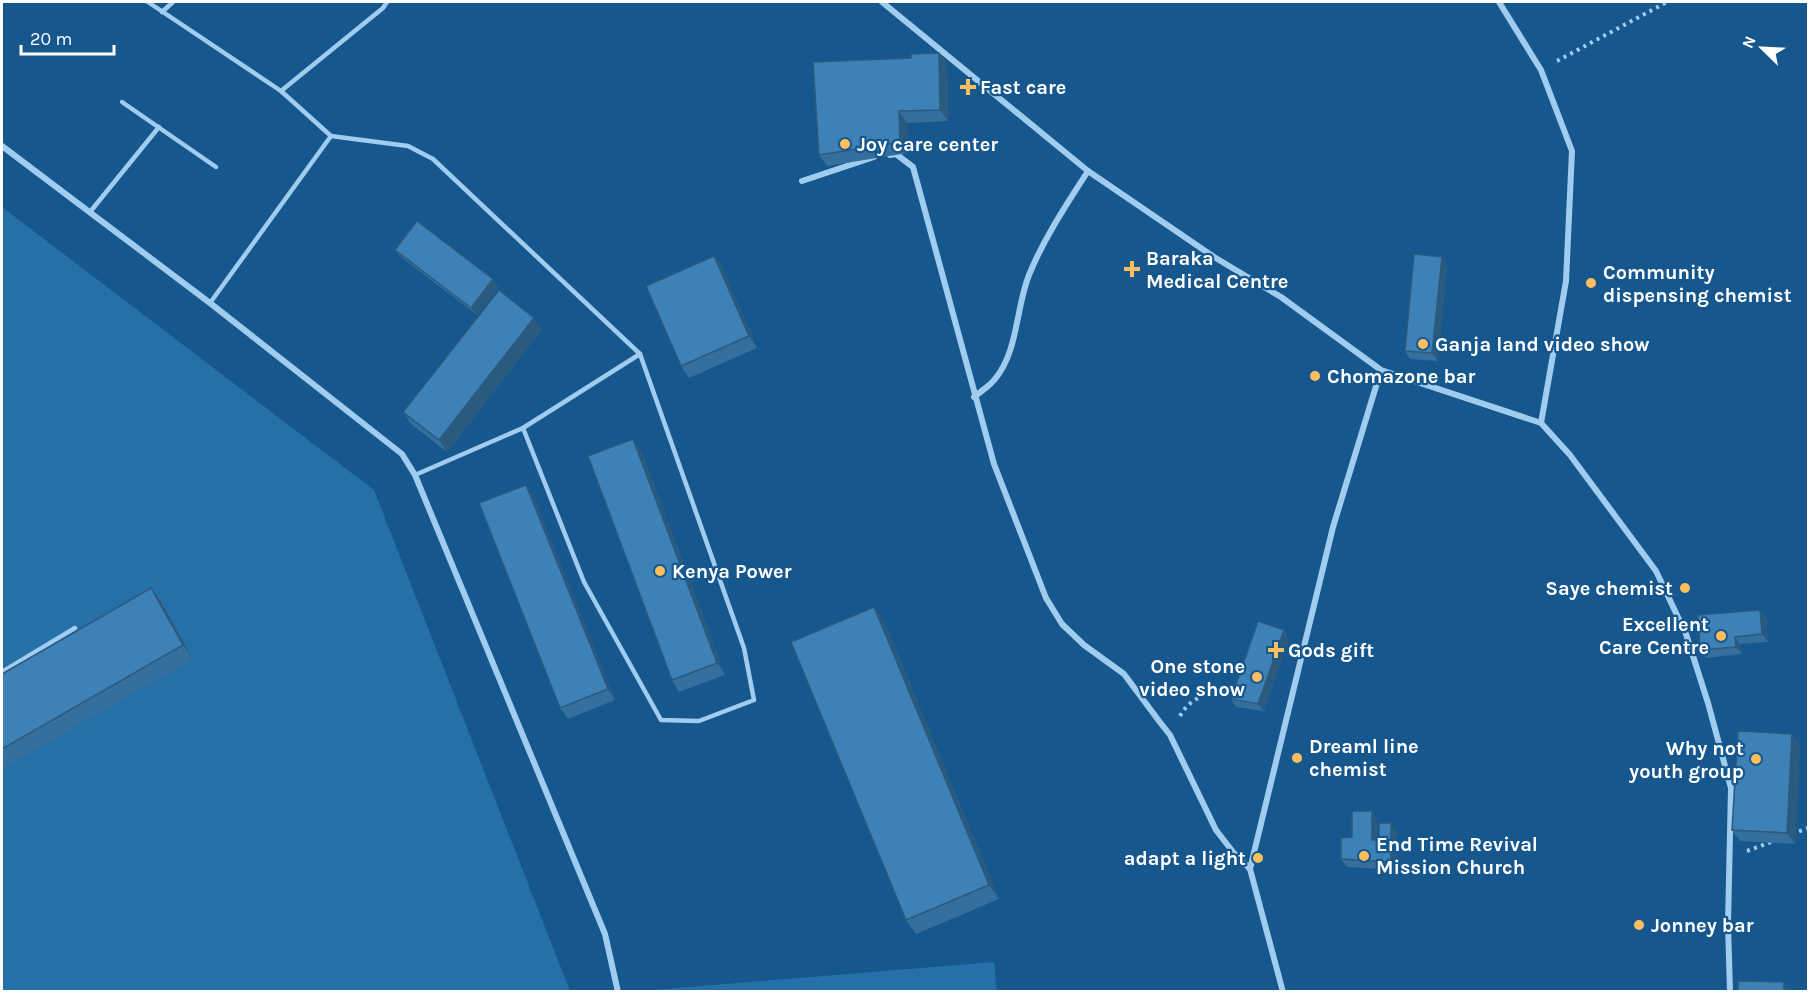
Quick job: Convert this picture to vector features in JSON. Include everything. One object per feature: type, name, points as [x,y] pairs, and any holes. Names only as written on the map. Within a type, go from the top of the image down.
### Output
[{"type":"street","points":[[882,2],[1088,171],[1214,256],[1281,297],[1381,370],[1541,423],[1570,455],[1656,571],[1686,634],[1731,788],[1730,992]]},
{"type":"street","points":[[1499,2],[1540,70],[1572,152],[1566,281],[1541,423]]},
{"type":"street","points":[[2,147],[210,303],[402,454],[415,475],[604,934],[618,992]]},
{"type":"street","points":[[802,181],[872,158],[896,154],[913,167],[974,397],[1004,491],[1046,597],[1057,617],[1084,645],[1124,675],[1170,735],[1216,830],[1250,869]]},
{"type":"street","points":[[974,397],[995,379],[1007,360],[1030,273],[1057,220],[1088,171]]},
{"type":"street","points":[[1283,992],[1250,869],[1333,526],[1381,370]]},
{"type":"lane","points":[[148,2],[281,91],[331,136],[408,146],[433,159],[640,354],[744,648],[754,700],[699,721],[661,720],[584,582],[523,428]]},
{"type":"lane","points":[[162,12],[173,2]]},
{"type":"lane","points":[[281,91],[383,8],[387,2]]},
{"type":"lane","points":[[122,102],[216,167]]},
{"type":"lane","points":[[90,212],[159,127]]},
{"type":"lane","points":[[210,303],[331,136]]},
{"type":"lane","points":[[415,475],[523,428],[640,354]]},
{"type":"lane","points":[[2,672],[75,628]]},
{"type":"path","points":[[1540,70],[1667,2]]},
{"type":"path","points":[[1170,735],[1183,710],[1208,692],[1244,688]]},
{"type":"path","points":[[1789,835],[1809,828]]},
{"type":"path","points":[[1730,858],[1779,839]]},
{"type":"shaded area","points":[[2,207],[374,490],[570,991],[2,991]]},
{"type":"shaded area","points":[[994,962],[997,991],[640,991]]},
{"type":"building","points":[[939,53],[940,110],[899,111],[900,142],[819,155],[813,62],[911,58],[911,54]]},
{"type":"building","points":[[417,221],[493,279],[471,308],[395,250]]},
{"type":"building","points":[[1414,254],[1442,257],[1432,353],[1405,351]]},
{"type":"building","points":[[714,256],[749,336],[681,366],[646,286]]},
{"type":"building","points":[[499,290],[534,318],[439,440],[403,412]]},
{"type":"building","name":"Kenya Power","points":[[633,439],[717,663],[672,680],[588,456]]},
{"type":"building","points":[[526,485],[608,689],[560,708],[479,503]]},
{"type":"building","points":[[151,588],[183,645],[2,749],[2,674]]},
{"type":"building","points":[[874,607],[989,885],[906,920],[791,642]]},
{"type":"building","points":[[1760,610],[1762,634],[1735,637],[1736,647],[1700,650],[1698,615]]},
{"type":"building","points":[[1258,621],[1284,630],[1258,704],[1231,699]]},
{"type":"building","points":[[1738,731],[1792,734],[1787,833],[1732,830]]},
{"type":"building","points":[[1352,811],[1372,811],[1372,840],[1379,840],[1379,823],[1391,823],[1391,862],[1341,859],[1341,838],[1352,837]]},
{"type":"building","points":[[1738,981],[1784,982],[1784,992],[1738,992]]},
{"type":"place","name":"Fast care","points":[[968,87]]},
{"type":"place","name":"Joy care center","points":[[845,144]]},
{"type":"place","name":"Baraka Medical Centre","points":[[1132,269]]},
{"type":"place","name":"Community dispensing chemist","points":[[1591,283]]},
{"type":"place","name":"Ganja land video show","points":[[1423,344]]},
{"type":"place","name":"Chomazone bar","points":[[1315,376]]},
{"type":"place","name":"Kenya Power","points":[[660,571]]},
{"type":"place","name":"Saye chemist","points":[[1685,588]]},
{"type":"place","name":"Excellent Care Centre","points":[[1721,636]]},
{"type":"place","name":"Gods gift","points":[[1276,650]]},
{"type":"place","name":"One stone video show","points":[[1257,677]]},
{"type":"place","name":"Dreaml line chemist","points":[[1297,758]]},
{"type":"place","name":"Why not youth group","points":[[1756,759]]},
{"type":"place","name":"End Time Revival Mission Church","points":[[1364,856]]},
{"type":"place","name":"adapt a light","points":[[1258,858]]},
{"type":"place","name":"Jonney bar","points":[[1639,925]]}]
